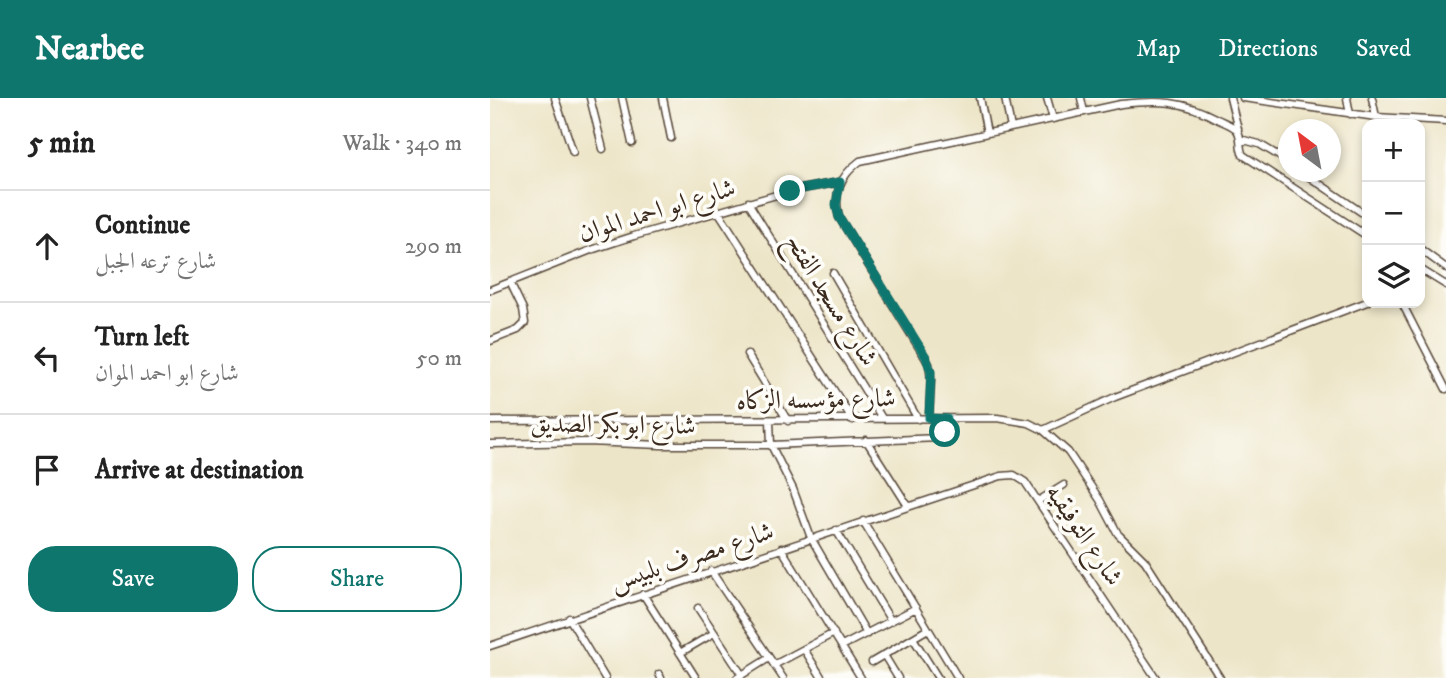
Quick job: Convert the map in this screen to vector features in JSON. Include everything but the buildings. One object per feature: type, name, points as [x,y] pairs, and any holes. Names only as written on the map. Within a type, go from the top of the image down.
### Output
[{"type":"street","points":[[555,98],[573,152]]},
{"type":"street","points":[[590,98],[603,149]]},
{"type":"street","points":[[622,98],[632,143]]},
{"type":"street","points":[[663,98],[671,138]]},
{"type":"street","points":[[980,98],[987,133]]},
{"type":"street","points":[[1005,98],[1011,128]]},
{"type":"street","points":[[1047,98],[1053,119]]},
{"type":"street","points":[[1081,98],[1084,112]]},
{"type":"street","points":[[1230,98],[1240,139],[1240,152],[1362,233]]},
{"type":"street","points":[[1243,98],[1376,117],[1446,121]]},
{"type":"street","points":[[1312,98],[1314,108]]},
{"type":"street","points":[[1347,98],[1350,114]]},
{"type":"street","points":[[1372,98],[1376,117]]},
{"type":"street","points":[[929,418],[929,364],[839,217],[836,205],[840,182],[848,169],[860,161],[1084,112],[1120,101],[1155,99],[1188,102],[1238,131]]},
{"type":"street","points":[[1240,139],[1259,144],[1278,155]]},
{"type":"street","name":"شارع ابو احمد الموان","points":[[490,290],[591,250],[748,202],[840,182]]},
{"type":"street","points":[[1318,182],[1362,213]]},
{"type":"street","name":"شارع مسجد الفتح","points":[[748,202],[883,418]]},
{"type":"street","points":[[718,211],[853,420]]},
{"type":"street","points":[[1425,253],[1446,268]]},
{"type":"street","points":[[1425,272],[1446,285]]},
{"type":"street","points":[[833,273],[918,419]]},
{"type":"street","points":[[490,341],[518,330],[525,323],[523,309],[510,282]]},
{"type":"street","points":[[1043,430],[1115,397],[1362,304]]},
{"type":"street","points":[[1405,308],[1445,385]]},
{"type":"street","points":[[747,354],[788,421]]},
{"type":"street","points":[[490,413],[490,420]]},
{"type":"street","name":"شارع مؤسسه الزكاه","points":[[490,420],[788,421],[929,418],[1013,419],[1029,423],[1043,430],[1075,461],[1118,534],[1145,561],[1220,678]]},
{"type":"street","name":"شارع ابو بكر الصديق","points":[[490,444],[587,442],[771,445],[939,438],[944,434],[944,419]]},
{"type":"street","points":[[770,421],[771,445],[793,489],[811,538],[867,634]]},
{"type":"street","points":[[866,440],[908,506]]},
{"type":"street","name":"شارع التوفيقيه","points":[[908,506],[1008,475],[1021,477],[1156,678]]},
{"type":"street","points":[[1038,501],[1064,485]]},
{"type":"street","name":"شارع مصرف بلبيس","points":[[490,646],[908,506]]},
{"type":"street","points":[[863,521],[958,678]]},
{"type":"street","points":[[836,530],[891,621]]},
{"type":"street","points":[[781,548],[862,678]]},
{"type":"street","points":[[712,571],[783,678]]},
{"type":"street","points":[[643,594],[695,678]]},
{"type":"street","points":[[698,608],[739,677],[769,658]]},
{"type":"street","points":[[842,646],[916,608]]},
{"type":"street","points":[[569,618],[605,678]]},
{"type":"street","points":[[872,662],[928,629]]},
{"type":"street","points":[[680,653],[714,633]]},
{"type":"street","points":[[774,665],[834,633]]},
{"type":"street","points":[[913,638],[938,678]]},
{"type":"street","points":[[804,649],[822,678]]},
{"type":"street","points":[[884,655],[898,678]]},
{"type":"street","points":[[749,671],[754,678]]},
{"type":"route","points":[[790,191],[840,182],[836,193],[839,217],[926,357],[931,372],[929,418],[947,419],[945,432]]}]
